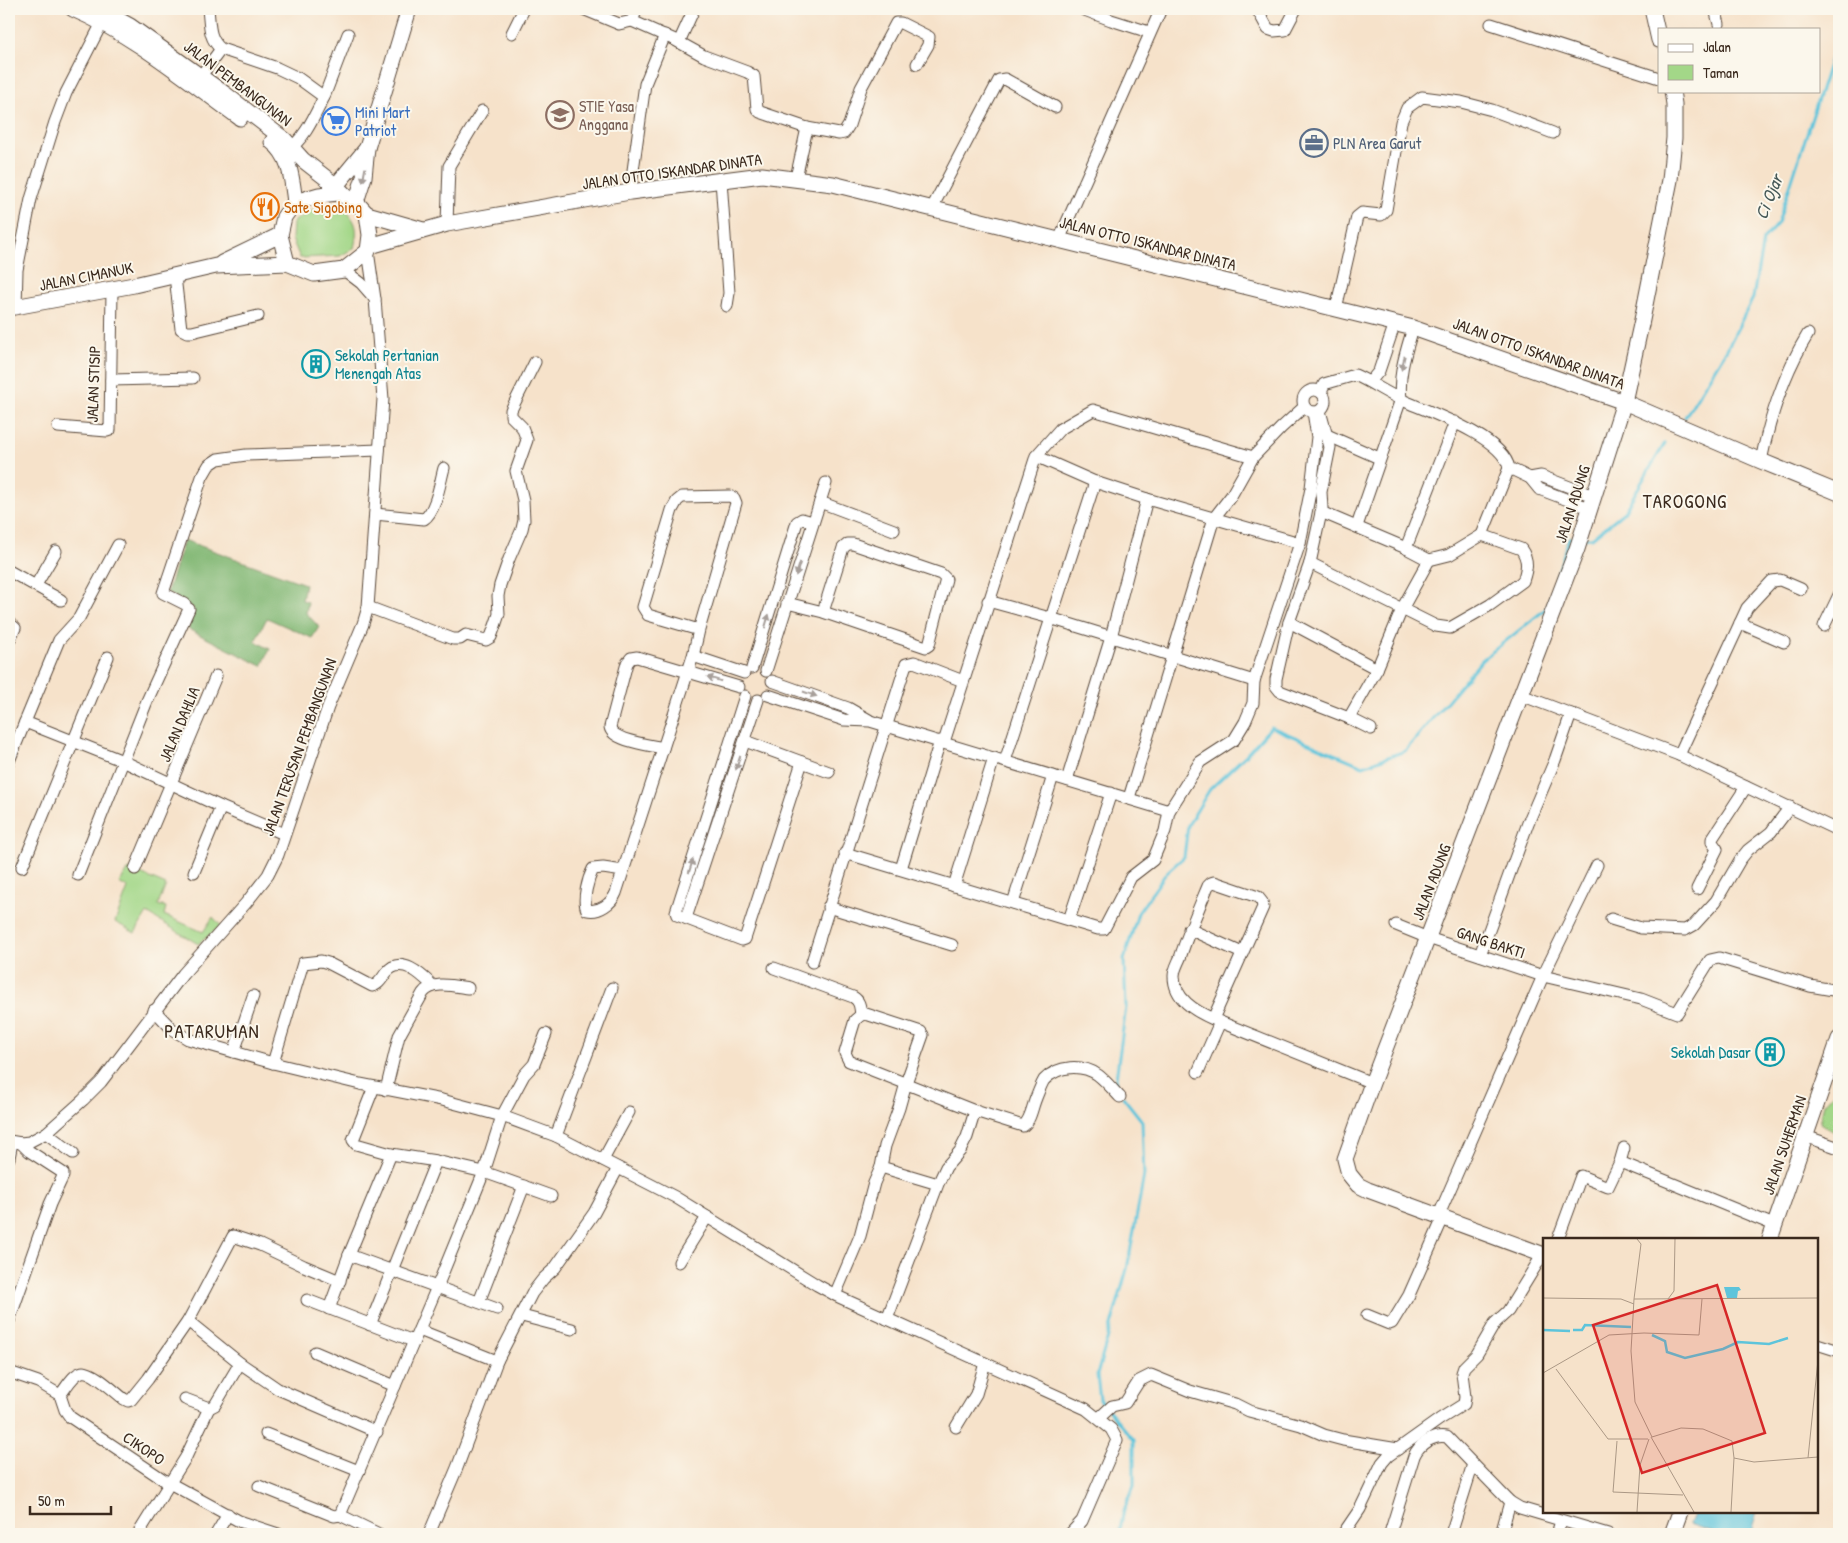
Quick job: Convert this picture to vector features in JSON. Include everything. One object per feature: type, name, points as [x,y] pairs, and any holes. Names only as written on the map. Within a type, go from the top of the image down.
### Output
[{"type":"main road","name":"JALAN PEMBANGUNAN","points":[[73,9],[103,15],[130,26],[197,80],[284,140],[295,202]]},
{"type":"main road","points":[[409,9],[367,148],[364,177],[352,200],[367,214],[423,230]]},
{"type":"main road","points":[[1652,9],[1658,36]]},
{"type":"main road","name":"JALAN ADUNG","points":[[1543,1255],[1368,1190],[1358,1185],[1349,1174],[1346,1159],[1372,1083],[1577,549],[1624,402],[1670,180],[1674,138],[1672,92]]},
{"type":"main road","points":[[287,263],[280,235],[284,217],[295,202],[332,190],[367,148]]},
{"type":"main road","name":"JALAN PEMBANGUNAN","points":[[287,151],[303,160],[332,190],[352,200]]},
{"type":"main road","points":[[290,170],[303,160]]},
{"type":"main road","name":"JALAN OTTO ISKANDAR DINATA","points":[[369,248],[447,224],[630,192],[762,175],[833,184],[1413,328],[1624,402],[1839,493]]},
{"type":"main road","points":[[216,266],[287,263],[314,274],[344,270],[369,248],[370,235],[367,214]]},
{"type":"main road","points":[[216,266],[280,235]]},
{"type":"main road","name":"JALAN CIMANUK","points":[[12,307],[112,289],[216,266]]},
{"type":"main road","name":"JALAN SUHERMAN","points":[[1770,1238],[1805,1136],[1836,1059],[1839,1039]]},
{"type":"main road","points":[[1672,1534],[1680,1513]]},
{"type":"street","points":[[208,9],[210,32],[214,43],[221,49],[277,68],[298,78],[324,97]]},
{"type":"street","points":[[512,33],[524,9]]},
{"type":"street","points":[[583,9],[620,24],[632,21],[665,35],[704,56],[747,72],[754,76],[757,110],[807,128],[839,134],[842,134],[847,129],[861,88],[896,23],[901,23],[929,37],[928,45],[917,64]]},
{"type":"street","points":[[632,21],[638,9]]},
{"type":"street","points":[[679,42],[694,9]]},
{"type":"street","points":[[1082,9],[1149,32]]},
{"type":"street","points":[[1059,240],[1149,32],[1161,9]]},
{"type":"street","points":[[1257,9],[1268,29],[1281,31],[1285,30],[1296,9]]},
{"type":"street","points":[[1715,9],[1719,24]]},
{"type":"street","points":[[12,307],[31,199],[66,93],[103,15]]},
{"type":"street","points":[[1491,24],[1658,78]]},
{"type":"street","points":[[287,151],[304,132],[324,97],[348,34]]},
{"type":"street","points":[[630,192],[645,84],[665,35]]},
{"type":"street","points":[[197,80],[221,49]]},
{"type":"street","points":[[932,208],[999,80],[1005,80],[1055,107]]},
{"type":"street","points":[[1336,309],[1357,217],[1362,213],[1381,215],[1386,210],[1401,122],[1407,108],[1412,103],[1429,97],[1460,102],[1492,110],[1553,133]]},
{"type":"street","points":[[447,224],[449,166],[482,111]]},
{"type":"street","points":[[796,178],[807,128]]},
{"type":"street","points":[[721,180],[729,293],[727,306]]},
{"type":"street","name":"JALAN TERUSAN PEMBANGUNAN","points":[[14,1142],[36,1139],[46,1133],[101,1082],[183,974],[246,903],[268,875],[278,856],[328,708],[368,607],[384,398],[369,248]]},
{"type":"street","points":[[344,270],[361,283],[375,298]]},
{"type":"street","points":[[172,276],[182,329],[184,331],[192,332],[258,316]]},
{"type":"street","name":"JALAN STISIP","points":[[58,427],[110,430],[112,289]]},
{"type":"street","points":[[1370,382],[1379,371],[1395,323]]},
{"type":"street","points":[[1357,526],[1379,458],[1401,400],[1402,366],[1413,328]]},
{"type":"street","points":[[1760,461],[1773,411],[1795,356],[1808,334]]},
{"type":"street","points":[[368,607],[453,638],[460,639],[466,635],[486,640],[491,637],[499,614],[498,596],[500,585],[508,559],[522,529],[524,520],[523,500],[516,471],[526,440],[522,427],[511,416],[511,410],[535,362]]},
{"type":"street","points":[[1129,798],[1214,518],[1231,496],[1253,457],[1281,428],[1325,402],[1321,392],[1324,384],[1355,375],[1401,400],[1455,422],[1488,442],[1507,459],[1509,468],[1482,535],[1449,555],[1429,560],[1357,526],[1321,512]]},
{"type":"street","points":[[111,380],[193,378]]},
{"type":"street","points":[[1321,392],[1314,390],[1307,393],[1303,399],[1327,435],[1330,447],[1321,492],[1321,512],[1310,562],[1289,622],[1276,686],[1280,691],[1349,718],[1371,729]]},
{"type":"street","points":[[902,870],[1036,456],[1060,429],[1093,410],[1253,457]]},
{"type":"street","points":[[845,853],[1104,930],[1131,877],[1153,860],[1165,831],[1169,810],[1200,762],[1234,740],[1254,703],[1254,681],[1300,543],[1311,488],[1317,437],[1312,410]]},
{"type":"street","points":[[1406,548],[1455,422]]},
{"type":"street","points":[[1327,435],[1379,458]]},
{"type":"street","points":[[78,875],[147,701],[187,607],[163,593],[202,477],[213,462],[218,459],[246,455],[379,450]]},
{"type":"street","points":[[1036,456],[1095,482],[1300,543]]},
{"type":"street","points":[[374,514],[424,519],[430,514],[434,504],[444,468]]},
{"type":"street","points":[[1509,468],[1530,478],[1539,489],[1591,502]]},
{"type":"street","points":[[954,886],[1050,618],[1095,482]]},
{"type":"street","points":[[686,918],[745,741],[763,698],[772,688],[769,676],[787,603],[826,483]]},
{"type":"street","points":[[623,871],[688,671],[698,630],[736,503],[734,498],[730,496],[682,497],[677,501],[672,510],[643,607],[648,615],[698,630]]},
{"type":"street","points":[[1067,780],[1111,637],[1147,499]]},
{"type":"street","points":[[820,502],[894,530]]},
{"type":"street","points":[[802,762],[746,939],[742,940],[677,916],[676,912],[710,808],[742,691],[740,679],[748,670],[797,522],[802,519],[813,522]]},
{"type":"street","points":[[1310,562],[1436,626],[1450,628],[1490,605],[1523,581],[1527,563],[1525,555],[1521,550],[1482,535]]},
{"type":"street","points":[[787,603],[823,612],[926,647],[929,644],[946,579],[941,574],[853,544],[848,544],[843,548],[823,612]]},
{"type":"street","points":[[9,761],[59,640],[79,618],[118,545]]},
{"type":"street","points":[[36,586],[56,551]]},
{"type":"street","points":[[1349,718],[1377,669],[1402,609],[1429,560]]},
{"type":"street","points":[[9,571],[61,600]]},
{"type":"street","points":[[1679,755],[1747,608],[1772,581],[1780,580],[1801,589]]},
{"type":"street","points":[[1824,626],[1839,595]]},
{"type":"street","points":[[988,601],[1050,618],[1254,681]]},
{"type":"street","points":[[1289,622],[1377,669]]},
{"type":"street","points":[[9,623],[15,628],[9,641]]},
{"type":"street","points":[[1740,623],[1784,642]]},
{"type":"street","points":[[692,656],[748,670],[760,668],[769,676],[848,708],[870,721],[1169,810]]},
{"type":"street","points":[[22,867],[108,657]]},
{"type":"street","points":[[663,748],[618,737],[611,731],[610,727],[627,663],[631,658],[688,671],[742,691],[753,700],[763,698],[844,720],[870,721]]},
{"type":"street","points":[[812,962],[906,664],[914,662],[963,681]]},
{"type":"street","name":"JALAN DAHLIA","points":[[135,869],[216,676]]},
{"type":"street","points":[[1521,695],[1679,755],[1839,831]]},
{"type":"street","points":[[1480,955],[1528,823],[1572,714]]},
{"type":"street","points":[[25,722],[123,761],[284,834]]},
{"type":"street","points":[[745,741],[829,772]]},
{"type":"street","points":[[1013,903],[1053,776]]},
{"type":"street","points":[[1697,888],[1717,849],[1712,843],[1712,839],[1746,788]]},
{"type":"street","points":[[1069,920],[1111,793]]},
{"type":"street","points":[[194,872],[221,807]]},
{"type":"street","points":[[1610,919],[1641,928],[1685,930],[1694,925],[1716,901],[1748,850],[1771,832],[1790,807]]},
{"type":"street","points":[[710,808],[722,812]]},
{"type":"street","points":[[1367,1315],[1392,1323],[1409,1295],[1543,976],[1597,865]]},
{"type":"street","points":[[1198,1072],[1216,1021],[1242,953],[1263,907],[1258,897],[1218,883],[1211,883],[1189,929],[1174,976],[1178,992],[1184,1001],[1194,1010],[1216,1021],[1372,1083]]},
{"type":"street","points":[[828,907],[952,945]]},
{"type":"street","name":"GANG BAKTI","points":[[1396,925],[1428,938],[1543,976],[1641,999],[1677,1013],[1710,960],[1719,958],[1810,986],[1839,991]]},
{"type":"street","points":[[1189,929],[1242,953]]},
{"type":"street","points":[[273,1063],[303,963],[321,961],[328,963],[372,986],[379,983],[390,968],[399,964],[422,975],[434,986]]},
{"type":"street","points":[[774,968],[857,999],[860,1004],[861,1015]]},
{"type":"street","points":[[386,1090],[399,1036],[427,987],[453,986],[468,988]]},
{"type":"street","points":[[556,1136],[612,988]]},
{"type":"street","points":[[234,1052],[253,996]]},
{"type":"street","points":[[154,1010],[173,1030],[188,1039],[273,1063],[386,1090],[442,1100],[502,1116],[556,1136],[675,1197],[836,1295],[1101,1417],[1117,1440],[1082,1521],[1070,1534]]},
{"type":"street","points":[[836,1295],[860,1236],[874,1183],[881,1167],[885,1146],[906,1083],[923,1038],[923,1033],[866,1014],[861,1015],[855,1020],[845,1053],[849,1062],[906,1083],[975,1111],[1023,1126],[1028,1122],[1035,1100],[1045,1080],[1059,1070],[1073,1067],[1084,1068],[1097,1075],[1120,1097]]},
{"type":"street","points":[[340,1515],[377,1432],[484,1172],[502,1116],[524,1075],[534,1064],[546,1034]]},
{"type":"street","points":[[374,1087],[353,1140],[358,1145],[391,1154],[436,1161],[484,1172],[551,1196]]},
{"type":"street","points":[[887,1318],[938,1184],[946,1167],[960,1151],[967,1137],[975,1111]]},
{"type":"street","points":[[603,1160],[629,1112]]},
{"type":"street","points":[[46,1133],[73,1152]]},
{"type":"street","points":[[1805,1136],[1839,1148]]},
{"type":"street","points":[[9,1158],[14,1142],[63,1173],[50,1204],[9,1321]]},
{"type":"street","points":[[1558,1238],[1581,1176],[1608,1187],[1620,1162],[1624,1148]]},
{"type":"street","points":[[329,1308],[391,1154]]},
{"type":"street","points":[[370,1325],[393,1272],[436,1161]]},
{"type":"street","points":[[1620,1162],[1774,1224]]},
{"type":"street","points":[[881,1167],[938,1184]]},
{"type":"street","points":[[429,1534],[458,1468],[497,1361],[522,1316],[532,1293],[555,1268],[594,1213],[618,1168]]},
{"type":"street","points":[[479,1302],[524,1186]]},
{"type":"street","points":[[679,1262],[707,1217]]},
{"type":"street","points":[[9,1372],[38,1382],[60,1395],[80,1372],[86,1372],[124,1399],[130,1400],[148,1379],[188,1320],[234,1236],[260,1245],[340,1281]]},
{"type":"street","points":[[349,1255],[497,1309]]},
{"type":"street","points":[[1343,1534],[1360,1509],[1382,1462],[1440,1419],[1464,1404],[1466,1397],[1462,1370],[1477,1354],[1495,1324],[1508,1311],[1543,1255]]},
{"type":"street","points":[[307,1300],[413,1341]]},
{"type":"street","points":[[522,1316],[572,1329]]},
{"type":"street","points":[[188,1320],[240,1363],[278,1389],[377,1432]]},
{"type":"street","points":[[419,1330],[497,1361]]},
{"type":"street","points":[[1818,1344],[1839,1351]]},
{"type":"street","points":[[315,1352],[395,1386]]},
{"type":"street","points":[[138,1534],[194,1442],[209,1408],[219,1401],[240,1363]]},
{"type":"street","points":[[956,1427],[976,1394],[986,1363]]},
{"type":"street","points":[[1101,1417],[1112,1406],[1125,1403],[1139,1381],[1150,1375],[1235,1404],[1249,1411],[1300,1425],[1324,1435],[1350,1442],[1398,1449]]},
{"type":"street","name":"CIKOPO","points":[[60,1395],[70,1418],[169,1483],[240,1521],[278,1534]]},
{"type":"street","points":[[185,1399],[209,1408]]},
{"type":"street","points":[[266,1434],[359,1471]]},
{"type":"street","points":[[1390,1534],[1414,1456],[1420,1446],[1437,1436],[1447,1437],[1510,1502],[1520,1508],[1608,1534]]},
{"type":"street","points":[[1451,1534],[1473,1464]]},
{"type":"street","points":[[258,1486],[334,1516],[340,1515],[379,1534]]},
{"type":"street","points":[[1501,1534],[1510,1502]]},
{"type":"street","points":[[216,1534],[228,1514]]},
{"type":"street","points":[[1557,1534],[1561,1520]]},
{"type":"green space","points":[[345,209],[356,227],[354,248],[340,256],[300,258],[292,239],[293,222],[312,210]]},
{"type":"green space","points":[[184,540],[305,584],[302,600],[308,602],[306,613],[319,627],[312,638],[267,618],[255,641],[270,649],[262,666],[188,629],[194,609],[167,592]]},
{"type":"green space","points":[[129,869],[166,885],[158,905],[166,907],[164,915],[203,932],[213,917],[221,926],[198,944],[147,913],[135,933],[115,922],[128,888],[119,883]]},
{"type":"green space","points":[[1839,1087],[1839,1135],[1820,1123],[1824,1103]]},
{"type":"water","points":[[1694,1513],[1757,1513],[1750,1534],[1719,1534],[1689,1524]]},
{"type":"waterway","name":"Ci Ojar","points":[[1685,417],[1727,349],[1753,298],[1763,240],[1778,223],[1839,34]]},
{"type":"waterway","points":[[1584,538],[1592,538],[1624,512],[1665,443]]},
{"type":"waterway","points":[[1115,1086],[1126,1007],[1124,960],[1138,913],[1167,872],[1184,857],[1188,825],[1210,789],[1246,755],[1271,727],[1363,766],[1405,751],[1482,660],[1547,608],[1569,538],[1575,538]]},
{"type":"waterway","points":[[1119,1534],[1124,1510],[1134,1486],[1134,1440],[1100,1400],[1097,1375],[1127,1269],[1144,1175],[1142,1121],[1123,1097]]},
{"type":"place","name":"STIE Yasa Anggana","points":[[560,115]]},
{"type":"place","name":"Mini Mart Patriot","points":[[336,121]]},
{"type":"place","name":"PLN Area Garut","points":[[1314,143]]},
{"type":"place","name":"Sate Sigobing","points":[[265,207]]},
{"type":"place","name":"Sekolah Pertanian Menengah Atas","points":[[316,364]]},
{"type":"place","name":"Sekolah Dasar","points":[[1770,1052]]},
{"type":"district","name":"TAROGONG","points":[[1685,501]]},
{"type":"district","name":"PATARUMAN","points":[[212,1031]]}]
